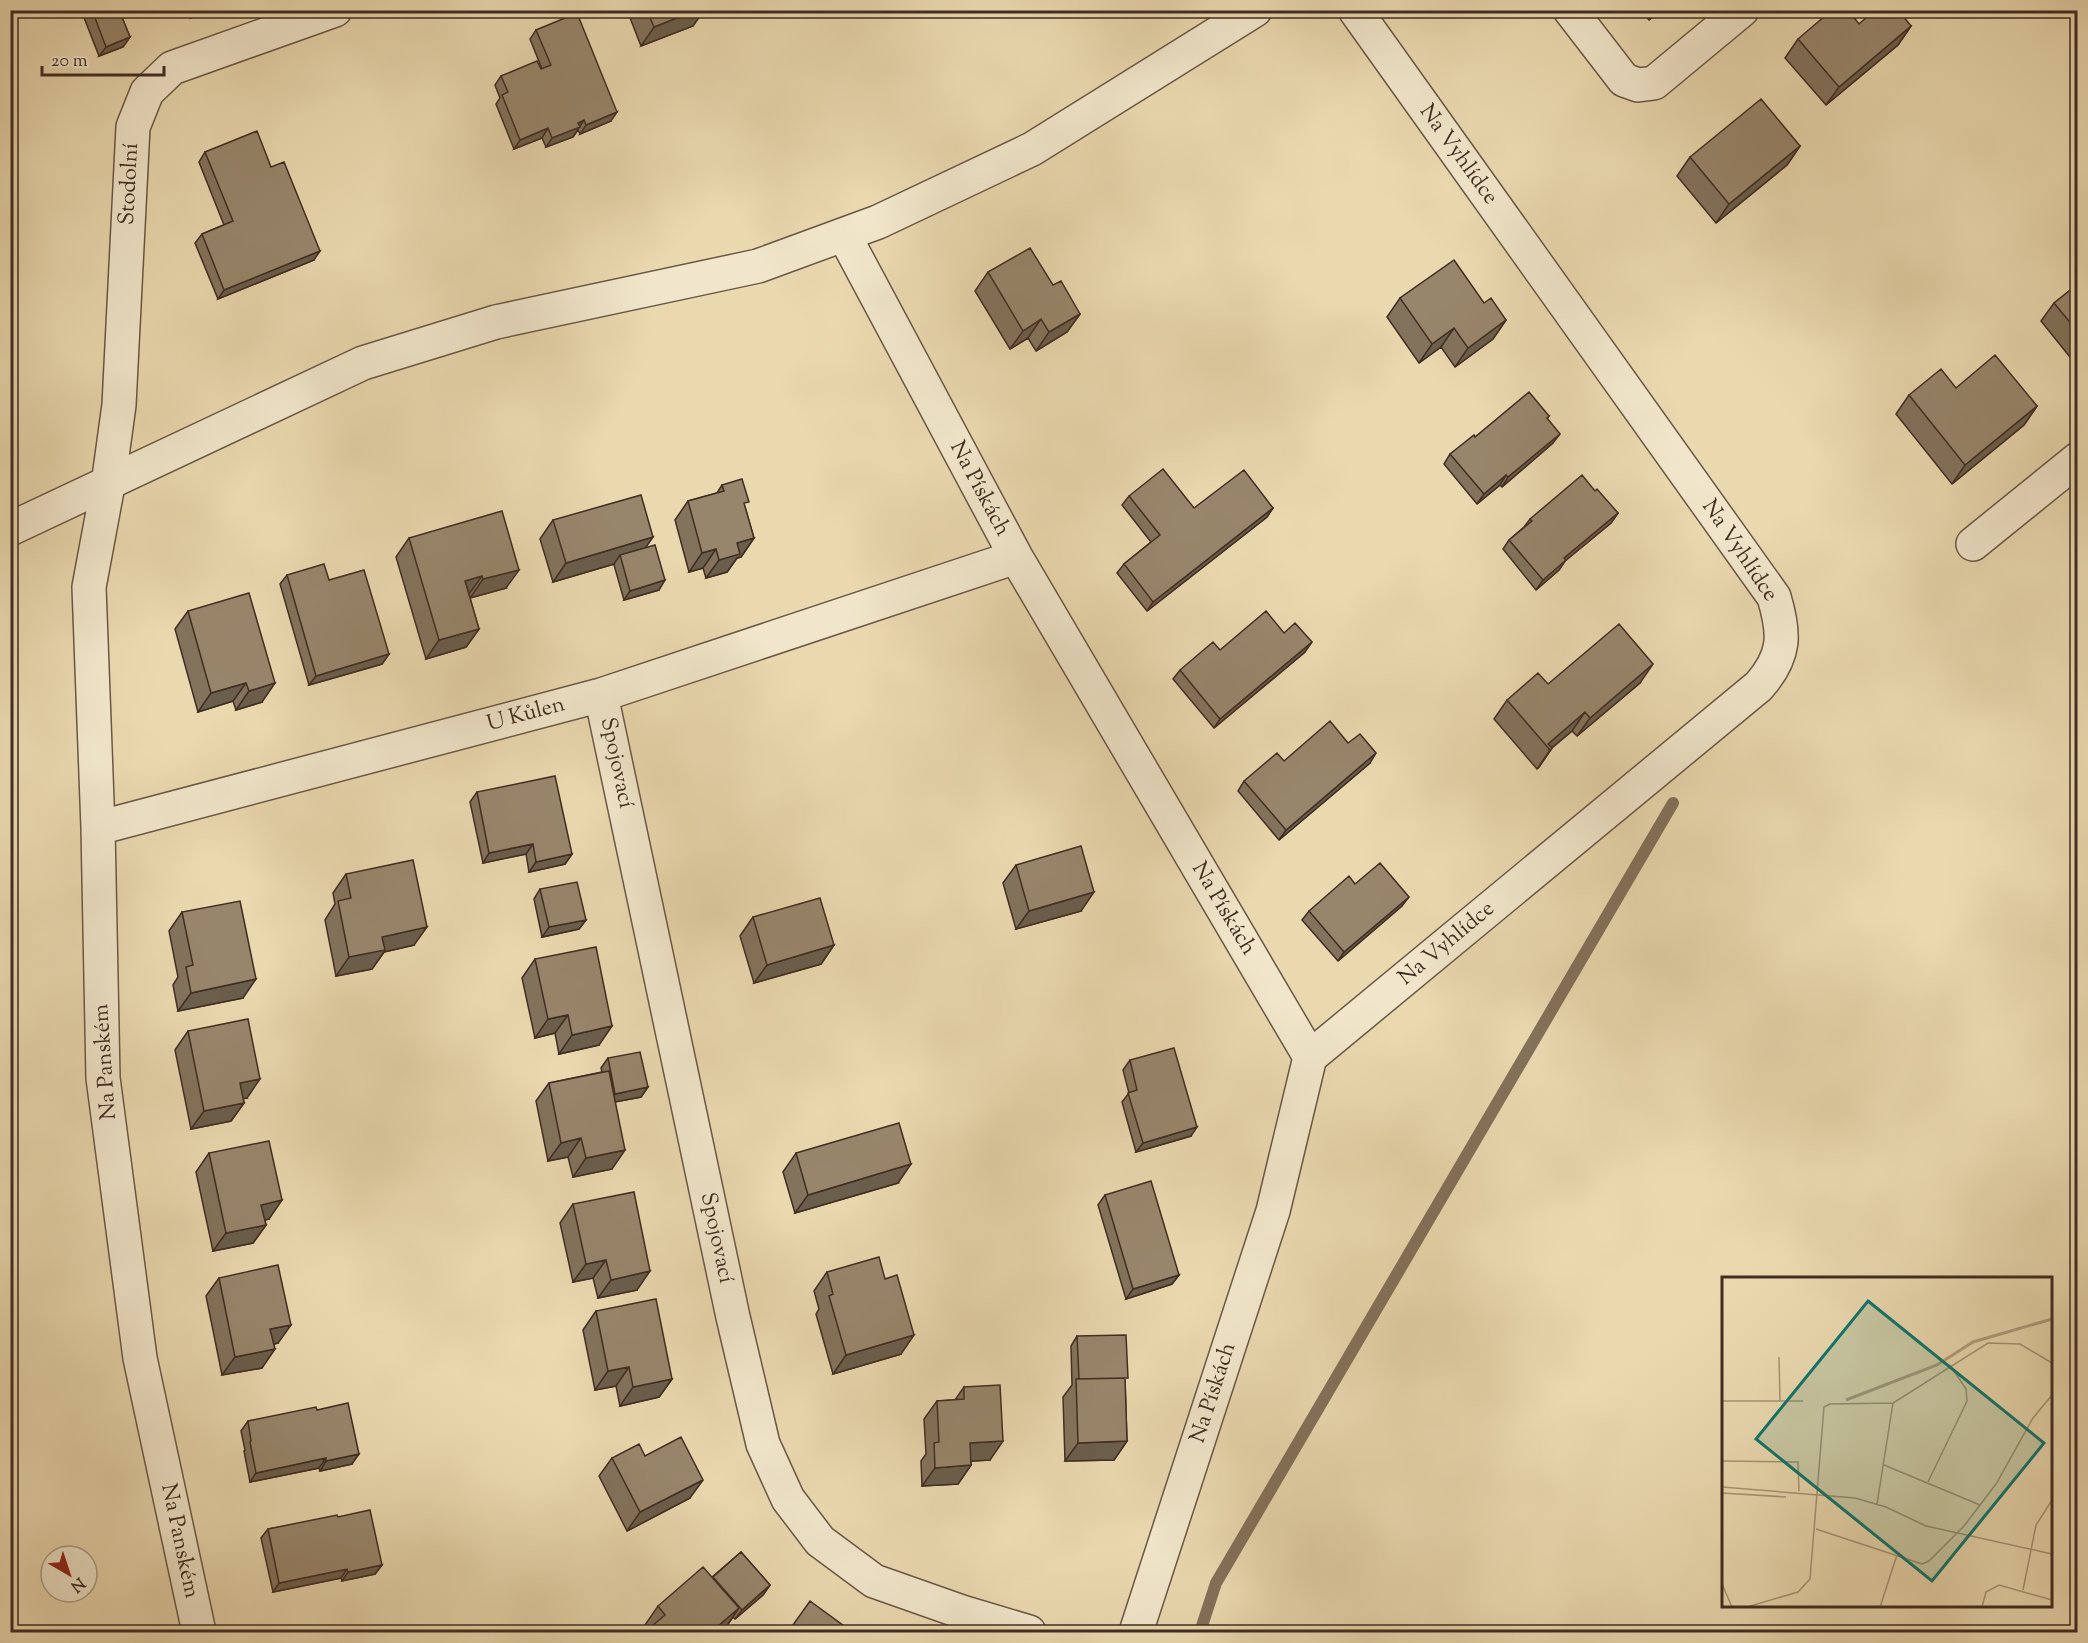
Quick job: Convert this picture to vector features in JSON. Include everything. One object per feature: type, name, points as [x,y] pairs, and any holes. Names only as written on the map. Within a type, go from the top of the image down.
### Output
[{"type":"street","name":"Stodolní","points":[[108,484],[118,405],[133,128],[147,92],[172,68],[335,10]]},
{"type":"street","points":[[10,529],[363,363],[496,322],[758,266],[878,222],[1032,149],[1255,10]]},
{"type":"street","name":"Na Vyhlídce","points":[[1310,1057],[1759,686],[1770,673],[1782,642],[1782,624],[1774,597],[1355,10]]},
{"type":"street","points":[[1570,10],[1624,80],[1638,85],[1654,83],[1742,10]]},
{"type":"street","name":"Na Pískách","points":[[844,235],[1016,557],[1310,1057],[1273,1211],[1136,1632]]},
{"type":"street","points":[[1973,544],[2078,459]]},
{"type":"street","name":"Na Panském","points":[[108,484],[89,586],[98,828],[103,1078],[140,1358],[199,1632]]},
{"type":"street","name":"U Kůlen","points":[[98,828],[601,695],[1016,557]]},
{"type":"street","name":"Spojovací","points":[[601,695],[733,1317],[763,1444],[788,1499],[820,1541],[874,1581],[962,1612],[1029,1632]]},
{"type":"building","points":[[92,10],[119,10],[130,37],[106,47]]},
{"type":"building","points":[[647,10],[697,10],[654,27]]},
{"type":"building","points":[[1832,10],[1848,10],[1859,24],[1875,10],[1898,10],[1911,26],[1839,87],[1798,39]]},
{"type":"building","points":[[577,13],[617,112],[586,125],[584,120],[578,123],[580,127],[552,138],[548,128],[520,140],[502,95],[508,92],[501,76],[537,61],[541,69],[551,65],[536,30]]},
{"type":"building","points":[[1761,99],[1800,146],[1729,204],[1690,157]]},
{"type":"building","points":[[257,131],[271,167],[284,162],[320,251],[224,290],[202,234],[233,221],[205,152]]},
{"type":"building","points":[[1030,248],[1053,285],[1061,281],[1080,314],[1049,332],[1041,319],[1023,331],[988,272]]},
{"type":"building","points":[[1454,260],[1484,303],[1491,298],[1506,320],[1468,348],[1454,328],[1432,344],[1400,298]]},
{"type":"building","points":[[2078,284],[2078,332],[2054,303]]},
{"type":"building","points":[[1995,355],[2037,406],[1965,465],[1909,395],[1941,369],[1956,388]]},
{"type":"building","points":[[1529,392],[1549,416],[1547,418],[1560,434],[1484,494],[1450,454],[1474,435],[1475,437]]},
{"type":"building","points":[[1163,469],[1194,508],[1244,470],[1273,508],[1153,602],[1124,564],[1160,535],[1129,496]]},
{"type":"building","points":[[1582,475],[1618,513],[1564,558],[1566,560],[1543,580],[1509,540]]},
{"type":"building","points":[[742,479],[749,502],[744,503],[754,538],[737,543],[740,554],[719,560],[716,549],[702,553],[688,501],[724,491],[722,485]]},
{"type":"building","points":[[641,495],[653,537],[566,563],[553,520]]},
{"type":"building","points":[[502,511],[519,570],[465,581],[479,629],[439,640],[409,538]]},
{"type":"building","points":[[655,545],[665,580],[630,591],[620,555]]},
{"type":"building","points":[[324,564],[329,580],[364,570],[389,654],[316,676],[287,575]]},
{"type":"building","points":[[249,593],[275,683],[249,691],[246,683],[211,693],[188,611]]},
{"type":"building","points":[[1266,611],[1284,633],[1295,623],[1312,642],[1220,719],[1180,670],[1213,642],[1220,650]]},
{"type":"building","points":[[1619,624],[1653,664],[1590,718],[1585,712],[1548,744],[1552,748],[1550,750],[1507,700],[1538,673],[1548,684]]},
{"type":"building","points":[[1330,721],[1348,743],[1360,734],[1376,753],[1286,830],[1244,781],[1277,753],[1284,761]]},
{"type":"building","points":[[555,776],[572,854],[536,862],[533,844],[489,853],[477,792]]},
{"type":"building","points":[[1081,846],[1094,892],[1029,911],[1016,865]]},
{"type":"building","points":[[413,860],[427,927],[382,937],[385,950],[349,957],[338,901],[351,898],[346,874]]},
{"type":"building","points":[[1380,863],[1409,897],[1344,952],[1309,911],[1349,876],[1355,884]]},
{"type":"building","points":[[577,882],[586,920],[549,927],[540,889]]},
{"type":"building","points":[[820,898],[834,945],[767,965],[753,917]]},
{"type":"building","points":[[240,901],[256,979],[191,993],[186,967],[193,965],[182,912]]},
{"type":"building","points":[[596,947],[612,1026],[572,1035],[568,1015],[548,1019],[535,959]]},
{"type":"building","points":[[248,1019],[260,1079],[240,1083],[244,1103],[204,1111],[188,1031]]},
{"type":"building","points":[[1174,1048],[1197,1127],[1143,1143],[1128,1093],[1137,1090],[1130,1060]]},
{"type":"building","points":[[640,1052],[648,1087],[615,1094],[608,1058]]},
{"type":"building","points":[[609,1071],[625,1150],[586,1158],[581,1138],[561,1143],[549,1083]]},
{"type":"building","points":[[899,1123],[911,1164],[808,1195],[796,1153]]},
{"type":"building","points":[[269,1141],[282,1200],[261,1205],[266,1225],[226,1233],[209,1153]]},
{"type":"building","points":[[1151,1181],[1179,1275],[1133,1289],[1105,1195]]},
{"type":"building","points":[[634,1192],[650,1271],[611,1280],[606,1260],[586,1264],[573,1204]]},
{"type":"building","points":[[879,1257],[885,1279],[897,1275],[914,1335],[846,1355],[829,1296],[833,1294],[827,1272]]},
{"type":"building","points":[[278,1265],[291,1325],[270,1329],[275,1349],[235,1357],[219,1278]]},
{"type":"building","points":[[656,1299],[672,1379],[633,1387],[629,1367],[608,1371],[596,1311]]},
{"type":"building","points":[[1126,1335],[1128,1378],[1079,1379],[1077,1336]]},
{"type":"building","points":[[1125,1378],[1127,1441],[1078,1443],[1076,1379]]},
{"type":"building","points":[[1000,1385],[1003,1441],[970,1443],[971,1465],[935,1468],[934,1443],[939,1442],[937,1401],[964,1399],[964,1387]]},
{"type":"building","points":[[348,1403],[359,1454],[326,1461],[326,1458],[256,1473],[248,1421]]},
{"type":"building","points":[[681,1437],[703,1480],[640,1512],[612,1458],[639,1444],[645,1456]]},
{"type":"building","points":[[370,1510],[382,1565],[348,1572],[347,1569],[279,1583],[268,1529]]},
{"type":"building","points":[[741,1552],[770,1585],[742,1610],[713,1577]]},
{"type":"building","points":[[703,1567],[739,1608],[711,1632],[645,1632],[665,1615],[658,1606]]},
{"type":"building","points":[[810,1601],[844,1626],[839,1632],[788,1632]]},
{"type":"building","points":[[394,1628],[395,1632],[371,1632]]},
{"type":"waterway","points":[[1200,1632],[1216,1583],[1673,803]]}]
